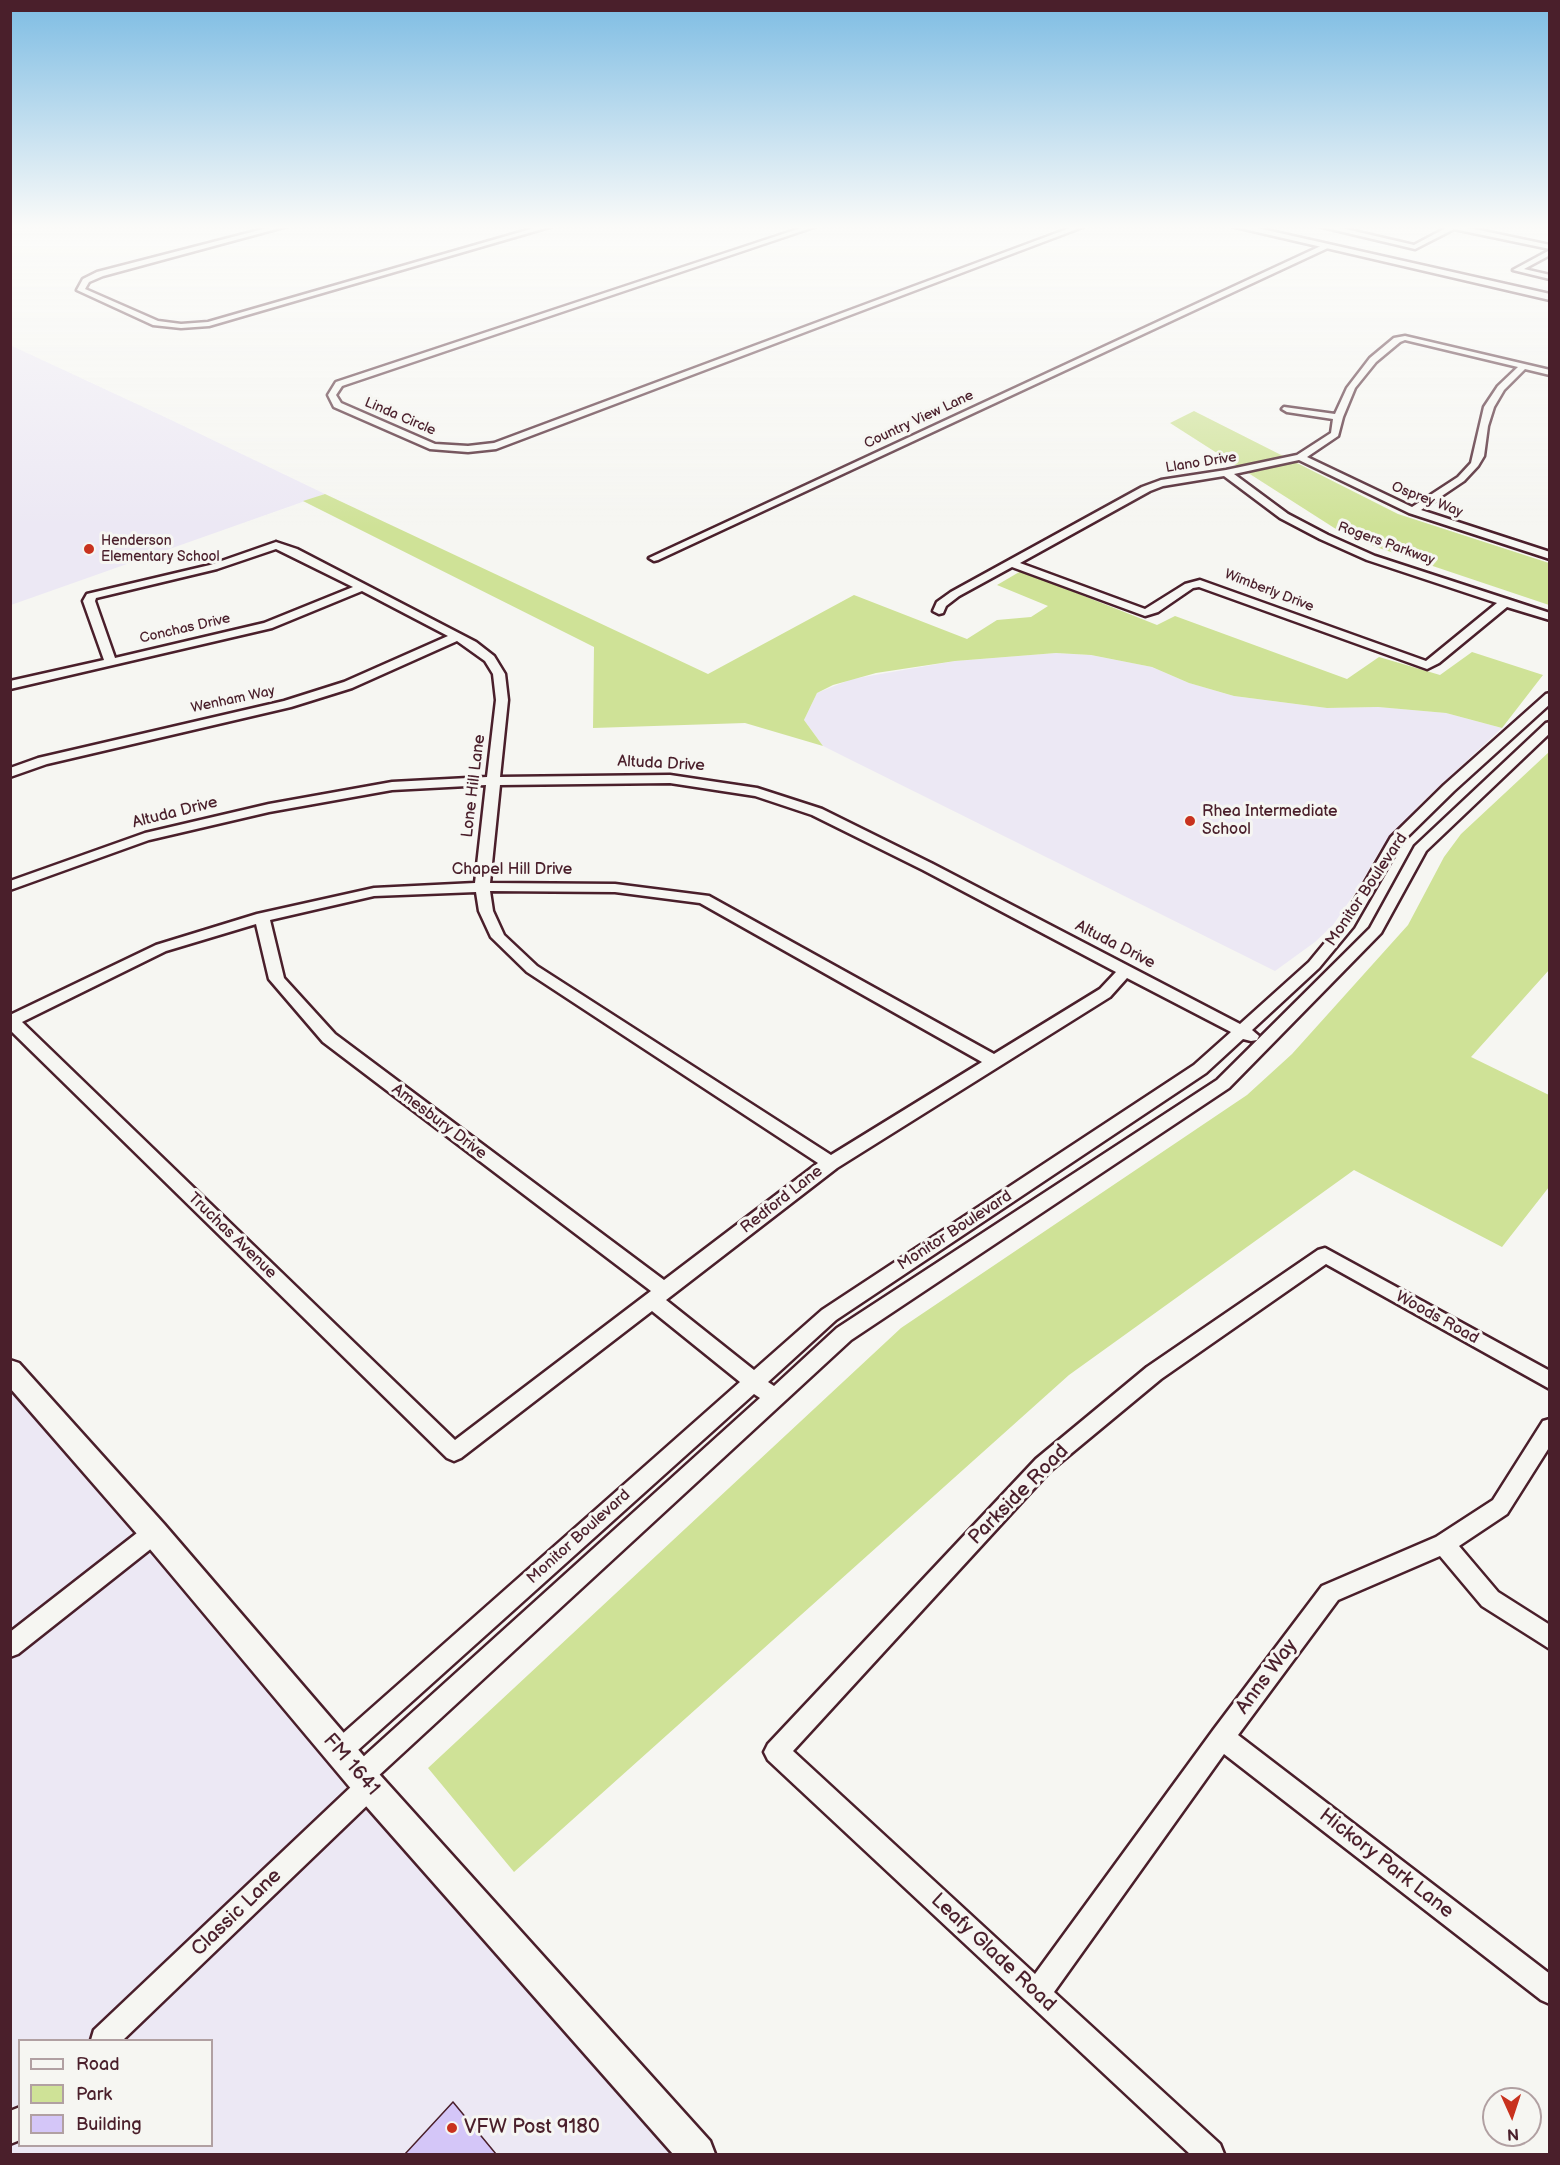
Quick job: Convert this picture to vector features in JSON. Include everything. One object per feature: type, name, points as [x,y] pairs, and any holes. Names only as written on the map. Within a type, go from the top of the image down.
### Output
[{"type":"main road","name":"FM 1641","points":[[10,1370],[154,1533],[365,1781],[697,2154]]},
{"type":"street","name":"Linda Circle","points":[[513,326],[339,384],[332,395],[336,405],[433,447],[468,449],[496,446],[816,326]]},
{"type":"street","name":"Country View Lane","points":[[654,558],[1154,326]]},
{"type":"street","name":"Llano Drive","points":[[939,611],[941,604],[955,594],[1146,489],[1161,483],[1226,473],[1300,457],[1335,434],[1338,417],[1351,388],[1373,360],[1398,340],[1405,338],[1524,366]]},
{"type":"street","points":[[1413,511],[1461,478],[1475,464],[1479,456],[1483,426],[1489,407],[1501,388],[1524,366],[1550,373]]},
{"type":"street","points":[[1287,409],[1338,417]]},
{"type":"street","name":"Osprey Way","points":[[1300,457],[1413,511],[1550,556]]},
{"type":"street","name":"Rogers Parkway","points":[[1226,473],[1284,516],[1371,558],[1550,617]]},
{"type":"street","name":"Lone Hill Lane","points":[[110,662],[89,601],[91,596],[213,567],[276,545],[293,551],[472,644],[490,659],[499,674],[502,700],[482,887],[486,911],[498,937],[532,969],[831,1163]]},
{"type":"street","name":"Wimberly Drive","points":[[1011,563],[1145,613],[1154,610],[1190,586],[1200,583],[1427,664],[1506,602]]},
{"type":"street","name":"Conchas Drive","points":[[10,685],[268,626],[362,587]]},
{"type":"street","name":"Wenham Way","points":[[10,773],[43,761],[287,704],[348,685],[455,637]]},
{"type":"street","name":"Monitor Boulevard","points":[[340,1751],[828,1315],[1200,1069],[1321,957],[1348,924],[1396,840],[1449,788],[1550,697]]},
{"type":"street","name":"Monitor Boulevard","points":[[365,1781],[844,1334],[1224,1084],[1376,930],[1420,849],[1550,726]]},
{"type":"street","name":"Altuda Drive","points":[[10,886],[145,837],[269,808],[392,786],[493,780],[670,779],[721,786],[778,798],[849,828],[1265,1043]]},
{"type":"street","name":"Chapel Hill Drive","points":[[11,1020],[160,948],[262,917],[374,892],[482,887],[615,888],[704,899],[994,1062]]},
{"type":"street","name":"Amesbury Drive","points":[[262,917],[277,979],[329,1038],[659,1295],[774,1398]]},
{"type":"street","name":"Redford Lane","points":[[454,1452],[831,1163],[1105,993],[1125,971]]},
{"type":"street","name":"Truchas Avenue","points":[[11,1020],[454,1452]]},
{"type":"street","name":"Woods Road","points":[[1325,1255],[1550,1381]]},
{"type":"street","name":"Parkside Road","points":[[776,1752],[1043,1465],[1154,1373],[1325,1255]]},
{"type":"street","name":"Anns Way","points":[[1037,1993],[1222,1737],[1330,1593],[1444,1544],[1500,1507],[1550,1427]]},
{"type":"street","points":[[10,1646],[154,1533]]},
{"type":"street","points":[[1444,1544],[1490,1599],[1550,1638]]},
{"type":"street","name":"Hickory Park Lane","points":[[1222,1737],[1550,1991]]},
{"type":"street","name":"Leafy Glade Road","points":[[776,1752],[1210,2154]]},
{"type":"street","name":"Classic Lane","points":[[105,2039],[365,1781]]},
{"type":"shaded area","name":"Henderson Elementary School","points":[[10,345],[169,419],[325,494],[11,605]]},
{"type":"shaded area","name":"Rhea Intermediate School","points":[[1056,653],[1091,655],[1152,667],[1189,683],[1234,696],[1327,708],[1378,707],[1446,713],[1502,728],[1420,804],[1380,850],[1359,887],[1333,925],[1315,942],[1275,971],[823,746],[804,720],[817,693],[852,679],[955,661]]},
{"type":"shaded area","points":[[11,1362],[700,2154],[11,2154]]},
{"type":"green space","points":[[1194,411],[1398,514],[1549,563],[1549,605],[1376,547],[1339,531],[1170,423]]},
{"type":"green space","points":[[325,494],[708,674],[854,595],[967,639],[997,620],[1031,617],[1048,606],[997,585],[1021,571],[1157,625],[1175,616],[1347,679],[1379,657],[1440,675],[1472,652],[1543,675],[1502,728],[1446,713],[1378,707],[1327,708],[1234,696],[1189,683],[1152,667],[1091,655],[1056,653],[955,661],[876,673],[833,685],[817,693],[804,720],[823,746],[745,723],[593,728],[594,647],[303,501]]},
{"type":"green space","points":[[1549,752],[1549,970],[1471,1057],[1549,1095],[1549,1187],[1502,1247],[1354,1170],[1069,1375],[514,1872],[428,1768],[901,1328],[1247,1095],[1292,1054],[1408,925],[1444,857],[1461,834]]},
{"type":"building","name":"VFW Post 9180","points":[[453,2102],[496,2154],[405,2154]]},
{"type":"place","name":"Henderson Elementary School","points":[[89,549]]},
{"type":"place","name":"Rhea Intermediate School","points":[[1190,821]]},
{"type":"place","name":"VFW Post 9180","points":[[452,2128]]}]
